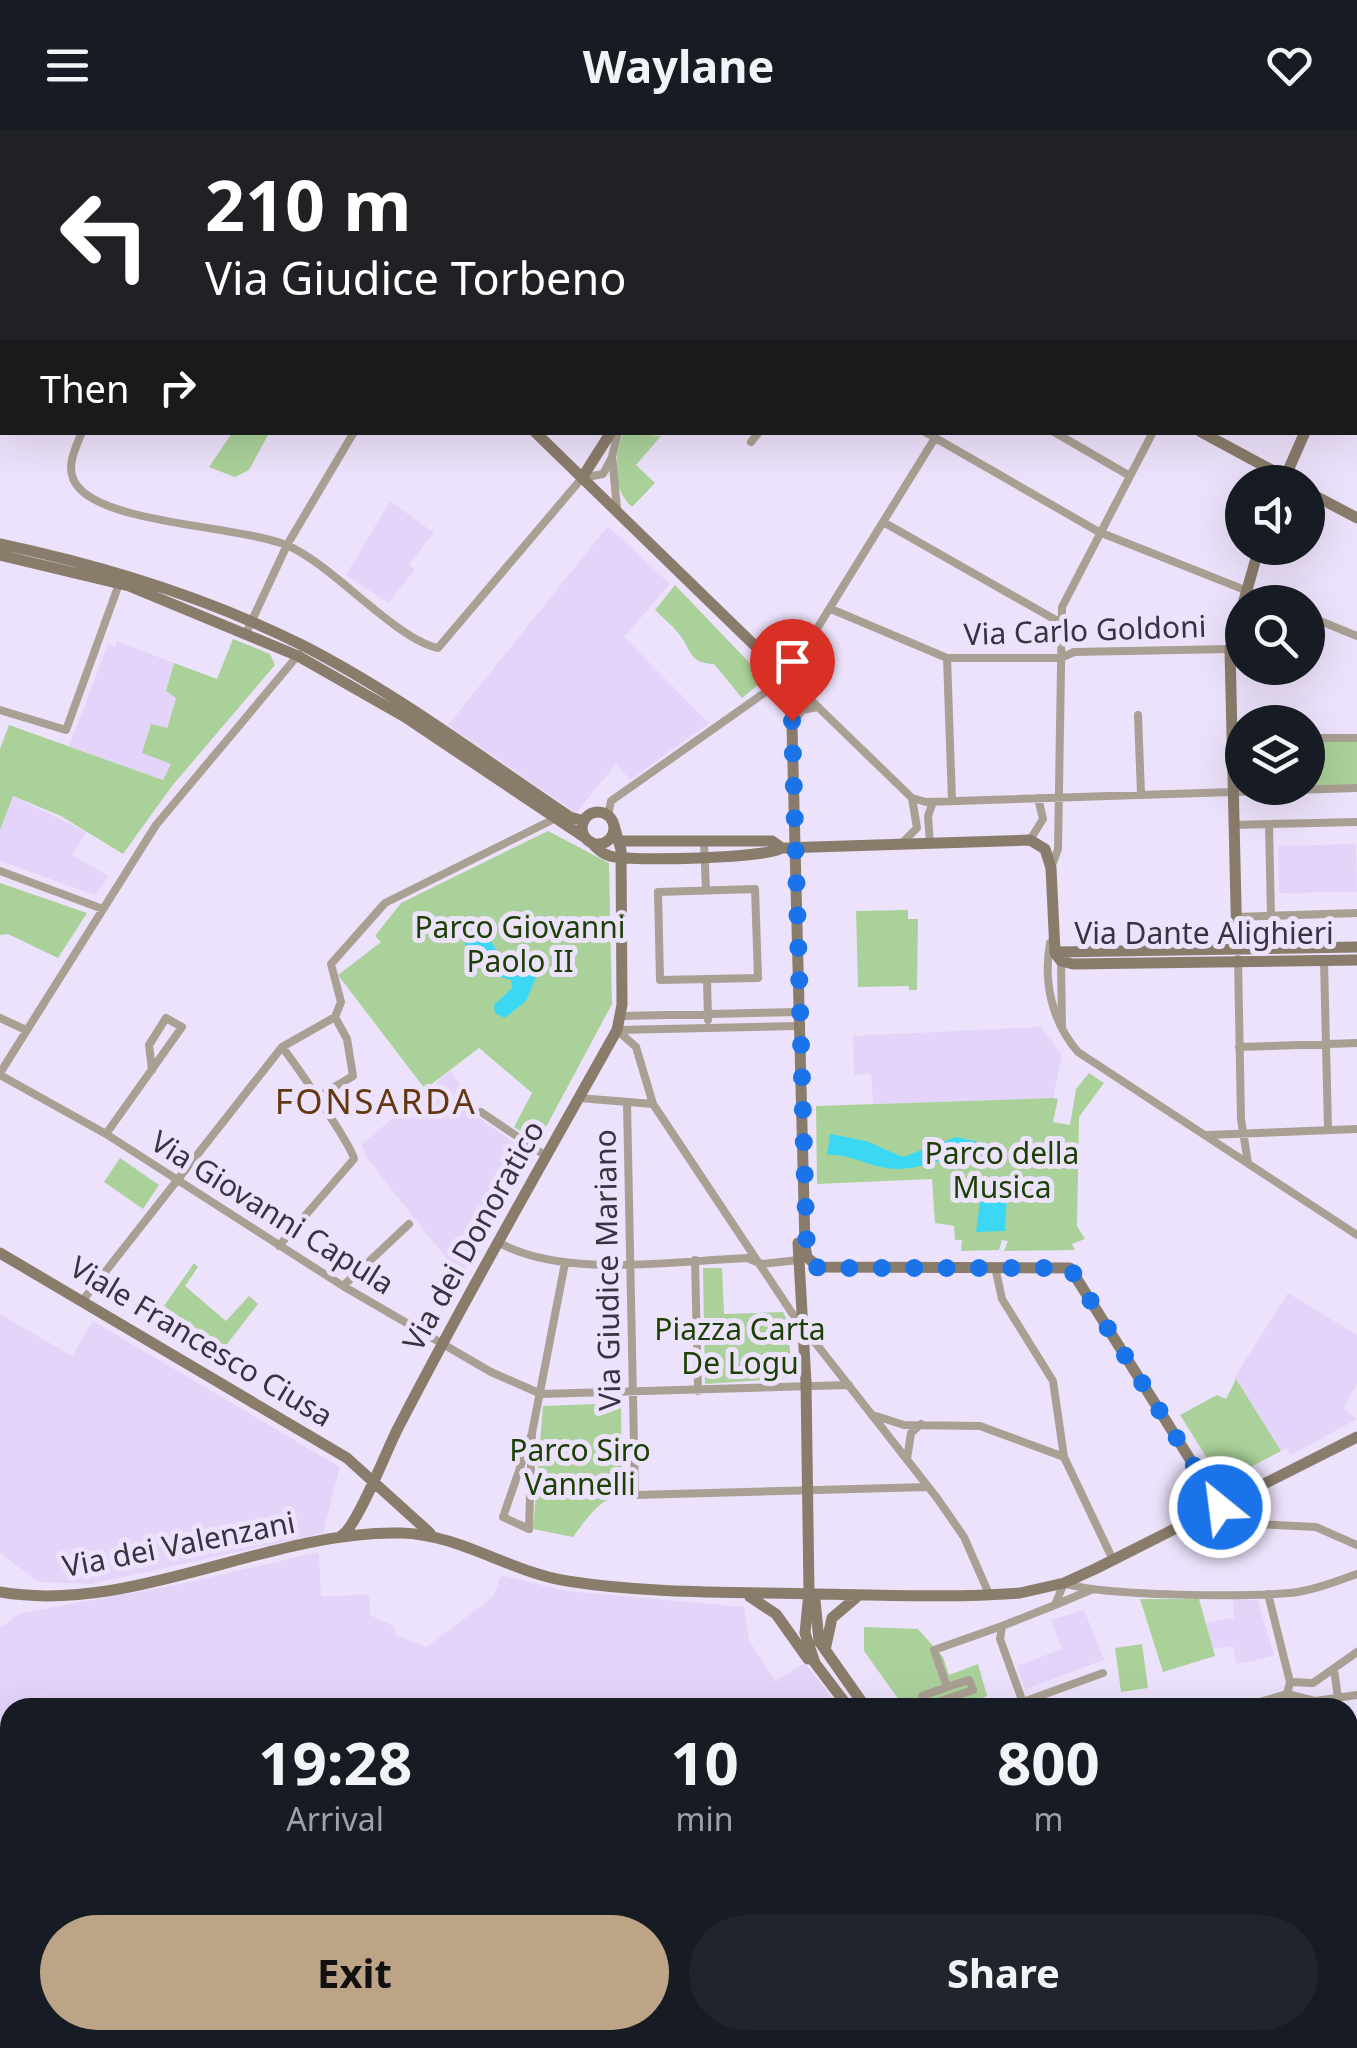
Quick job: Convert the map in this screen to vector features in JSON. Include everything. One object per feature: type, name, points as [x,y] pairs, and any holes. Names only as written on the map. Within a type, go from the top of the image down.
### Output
[{"type":"street","points":[[81,435],[73,453],[72,477],[88,496],[114,506],[287,545],[438,648],[582,478],[612,435]]},
{"type":"street","points":[[248,626],[287,545],[352,435]]},
{"type":"street","points":[[538,435],[912,798],[933,802],[1225,790]]},
{"type":"street","points":[[614,435],[618,513]]},
{"type":"street","points":[[751,442],[757,435]]},
{"type":"street","points":[[931,435],[1099,532],[1232,585]]},
{"type":"street","points":[[1059,435],[1130,476]]},
{"type":"street","points":[[1051,868],[1058,849],[1062,607],[1151,435]]},
{"type":"street","points":[[1205,435],[1259,465]]},
{"type":"street","points":[[1293,465],[1304,435]]},
{"type":"street","points":[[589,841],[609,840],[612,801],[787,677],[886,524],[936,438]]},
{"type":"street","points":[[582,478],[603,474],[612,456]]},
{"type":"street","points":[[1325,501],[1357,518]]},
{"type":"street","points":[[886,524],[1061,623]]},
{"type":"street","points":[[0,544],[144,581],[301,651],[389,694],[570,817],[584,821]]},
{"type":"street","points":[[0,555],[120,583],[248,626]]},
{"type":"street","points":[[0,710],[66,730],[120,583]]},
{"type":"street","name":"Via Carlo Goldoni","points":[[831,608],[947,658],[1061,658],[1078,652],[1225,649]]},
{"type":"street","points":[[1325,623],[1357,636]]},
{"type":"street","points":[[301,651],[405,716],[554,819],[618,857],[772,856],[782,848]]},
{"type":"street","points":[[0,1074],[156,825],[301,651]]},
{"type":"street","points":[[947,658],[952,801]]},
{"type":"street","points":[[787,677],[796,848],[801,1169],[806,1253],[818,1268]]},
{"type":"street","points":[[792,726],[802,710],[818,707]]},
{"type":"street","points":[[1138,715],[1140,794]]},
{"type":"street","points":[[1325,738],[1357,738]]},
{"type":"street","points":[[1325,788],[1357,788]]},
{"type":"street","points":[[898,845],[917,828],[912,798]]},
{"type":"street","points":[[1030,840],[1043,819],[1038,798]]},
{"type":"street","points":[[930,844],[928,816],[933,802]]},
{"type":"street","points":[[1232,805],[1239,1046],[1248,1163]]},
{"type":"street","points":[[584,821],[594,813],[610,820],[620,840],[772,840],[782,848],[1030,840],[1045,849],[1051,868],[1062,1028]]},
{"type":"street","points":[[83,1300],[282,1047],[335,1017],[341,1002],[331,964],[385,903],[554,819]]},
{"type":"street","points":[[584,821],[589,841]]},
{"type":"street","points":[[1233,825],[1357,822]]},
{"type":"street","points":[[1269,825],[1271,916]]},
{"type":"street","name":"Via dei Donoratico","points":[[371,1480],[442,1343],[617,1030],[621,1016],[620,840]]},
{"type":"street","points":[[704,842],[706,890]]},
{"type":"street","points":[[0,871],[104,909]]},
{"type":"street","points":[[755,888],[758,978],[660,980],[658,892],[706,890],[755,888]]},
{"type":"street","points":[[1236,917],[1357,913]]},
{"type":"street","name":"Via Dante Alighieri","points":[[1238,955],[1357,947]]},
{"type":"street","points":[[1056,952],[1049,990],[1070,1042],[1139,1095],[1357,1235]]},
{"type":"street","name":"Via Dante Alighieri","points":[[1056,952],[1357,960]]},
{"type":"street","points":[[1324,960],[1328,1129]]},
{"type":"street","points":[[707,979],[708,1028]]},
{"type":"street","points":[[621,1016],[798,1012]]},
{"type":"street","points":[[746,1014],[746,1028]]},
{"type":"street","points":[[326,1092],[353,1076],[347,1038],[335,1017]]},
{"type":"street","points":[[0,1018],[26,1030]]},
{"type":"street","points":[[106,1134],[152,1070],[182,1028],[166,1018],[149,1045],[152,1070]]},
{"type":"street","points":[[617,1030],[798,1026]]},
{"type":"street","points":[[617,1030],[636,1047]]},
{"type":"street","points":[[638,1030],[636,1047],[653,1104],[804,1329],[874,1414],[964,1537],[988,1594]]},
{"type":"street","points":[[1239,1046],[1357,1043]]},
{"type":"street","points":[[278,1246],[354,1159],[346,1138],[320,1108],[282,1047]]},
{"type":"street","name":"Via Giovanni Capula","points":[[0,1074],[106,1134],[343,1286],[541,1394]]},
{"type":"street","points":[[579,1098],[653,1104]]},
{"type":"street","name":"Via Giudice Mariano","points":[[626,1103],[635,1495],[808,1494]]},
{"type":"street","points":[[481,1112],[546,1156]]},
{"type":"street","points":[[1205,1136],[1357,1128]]},
{"type":"street","points":[[801,1169],[798,1260],[804,1306],[806,1388],[806,1633],[815,1663]]},
{"type":"street","points":[[343,1286],[409,1224]]},
{"type":"street","points":[[498,1242],[529,1256],[565,1263],[746,1258],[762,1264],[798,1260]]},
{"type":"street","name":"Viale Francesco Ciusa","points":[[0,1253],[346,1458],[433,1535]]},
{"type":"street","points":[[695,1260],[698,1391]]},
{"type":"street","points":[[532,1433],[535,1437],[529,1529],[503,1518],[532,1433],[565,1263]]},
{"type":"street","points":[[995,1267],[1002,1299],[1053,1380],[1064,1457],[1113,1560]]},
{"type":"street","points":[[804,1306],[808,1276],[818,1268],[1070,1268],[1219,1504],[1236,1522],[1316,1526],[1357,1544]]},
{"type":"street","points":[[541,1394],[849,1385]]},
{"type":"street","points":[[874,1414],[888,1422],[980,1426],[1038,1444],[1064,1457]]},
{"type":"street","points":[[907,1459],[911,1433],[921,1424]]},
{"type":"street","points":[[1038,1444],[1060,1434]]},
{"type":"street","name":"Viale Francesco Ciusa","points":[[366,1534],[433,1535],[555,1578],[662,1591],[988,1594],[1064,1583],[1357,1437]]},
{"type":"street","points":[[324,1542],[348,1531],[371,1480]]},
{"type":"street","points":[[808,1494],[928,1486]]},
{"type":"street","name":"Via dei Valenzani","points":[[0,1592],[34,1597],[96,1591],[366,1534]]},
{"type":"street","points":[[1056,1605],[1064,1583],[1094,1588],[1268,1594],[1305,1591],[1357,1574]]},
{"type":"street","points":[[947,1688],[934,1650],[1094,1588]]},
{"type":"street","points":[[741,1594],[776,1614],[841,1698]]},
{"type":"street","points":[[809,1594],[815,1600],[817,1637],[859,1698]]},
{"type":"street","points":[[1268,1594],[1290,1682],[1287,1694]]},
{"type":"street","points":[[825,1650],[832,1618],[859,1595]]},
{"type":"street","points":[[1002,1626],[1000,1639],[1021,1698]]},
{"type":"street","points":[[1290,1682],[1309,1684],[1357,1652]]},
{"type":"street","points":[[1334,1669],[1348,1696]]},
{"type":"street","points":[[1041,1698],[1103,1673]]},
{"type":"street","points":[[923,1698],[969,1680],[973,1690],[950,1698]]},
{"type":"street","points":[[1309,1684],[1310,1698]]},
{"type":"street","points":[[1273,1698],[1287,1694],[1302,1698]]},
{"type":"shaded area","points":[[390,501],[434,533],[409,564],[415,570],[388,603],[346,575]]},
{"type":"shaded area","points":[[608,526],[670,584],[624,637],[709,723],[630,780],[616,764],[576,813],[448,725]]},
{"type":"shaded area","points":[[117,641],[174,663],[166,691],[176,697],[166,729],[143,753],[172,764],[163,780],[69,746],[108,644],[115,647]]},
{"type":"shaded area","points":[[12,796],[87,832],[72,855],[109,876],[95,895],[0,861],[0,830]]},
{"type":"shaded area","points":[[1356,844],[1357,892],[1279,893],[1278,846]]},
{"type":"shaded area","points":[[1041,1027],[1062,1056],[1053,1098],[873,1104],[871,1074],[854,1075],[853,1036]]},
{"type":"shaded area","points":[[450,1071],[475,1101],[475,1115],[530,1154],[461,1277],[366,1157],[362,1144]]},
{"type":"shaded area","points":[[1288,1293],[1357,1335],[1357,1385],[1343,1408],[1357,1419],[1291,1455],[1287,1448],[1281,1451],[1234,1378]]},
{"type":"shaded area","points":[[0,1314],[72,1356],[93,1321],[340,1467],[323,1533],[92,1584],[38,1582],[0,1553]]},
{"type":"shaded area","points":[[319,1552],[321,1596],[369,1595],[370,1615],[394,1626],[396,1635],[426,1647],[494,1596],[501,1575],[567,1591],[744,1607],[749,1640],[775,1681],[805,1663],[832,1698],[0,1698],[0,1628],[20,1613],[176,1585]]},
{"type":"shaded area","points":[[1233,1599],[1258,1600],[1274,1656],[1236,1664],[1233,1646],[1213,1649],[1205,1623],[1234,1618]]},
{"type":"shaded area","points":[[1084,1610],[1104,1660],[1025,1689],[1017,1666],[1062,1649],[1051,1620]]},
{"type":"green space","points":[[231,435],[268,435],[249,470],[235,477],[209,467]]},
{"type":"green space","points":[[622,435],[661,436],[636,465],[655,483],[632,507],[620,491],[616,472]]},
{"type":"green space","points":[[675,585],[765,679],[742,698],[714,664],[695,658],[655,610]]},
{"type":"green space","points":[[233,639],[270,654],[275,665],[172,786],[123,854],[61,816],[13,796],[0,830],[0,749],[9,725],[163,780],[171,764],[142,753],[151,724],[167,728],[176,698],[166,691],[174,663],[217,679]]},
{"type":"green space","points":[[1357,740],[1357,787],[1325,787],[1325,741]]},
{"type":"green space","name":"Parco Giovanni Paolo II","points":[[548,831],[609,863],[612,1004],[538,1142],[514,1127],[532,1093],[479,1048],[425,1089],[338,975],[381,942],[375,936],[401,903]]},
{"type":"green space","points":[[0,883],[87,913],[58,958],[8,934],[0,935]]},
{"type":"green space","points":[[908,910],[908,919],[918,919],[917,990],[909,990],[909,986],[858,987],[856,911]]},
{"type":"green space","name":"Parco della Musica","points":[[1089,1073],[1104,1083],[1079,1117],[1077,1226],[1085,1239],[1072,1244],[1075,1250],[1004,1251],[1008,1241],[1002,1240],[999,1250],[961,1251],[962,1240],[955,1240],[954,1226],[935,1223],[932,1179],[817,1184],[816,1106],[1053,1098],[1058,1099],[1053,1122],[1070,1125],[1076,1089]]},
{"type":"green space","points":[[120,1158],[159,1185],[143,1209],[104,1182]]},
{"type":"green space","points":[[194,1263],[198,1267],[185,1286],[226,1321],[249,1296],[258,1304],[211,1365],[203,1360],[216,1342],[164,1306]]},
{"type":"green space","name":"Piazza Carta De Logu","points":[[703,1268],[722,1268],[724,1314],[783,1312],[789,1325],[791,1378],[705,1384]]},
{"type":"green space","points":[[1236,1379],[1281,1451],[1222,1482],[1180,1415],[1217,1395],[1226,1399]]},
{"type":"green space","name":"Parco Siro Vannelli","points":[[621,1403],[622,1495],[600,1505],[573,1537],[533,1529],[543,1406]]},
{"type":"green space","points":[[1140,1599],[1199,1599],[1215,1656],[1163,1672]]},
{"type":"green space","points":[[864,1627],[918,1629],[943,1657],[949,1675],[978,1664],[987,1696],[898,1698],[864,1651]]},
{"type":"green space","points":[[1142,1644],[1148,1688],[1121,1692],[1115,1648]]},
{"type":"water","points":[[481,935],[489,938],[504,963],[529,953],[542,963],[526,1001],[505,1018],[495,1013],[494,1005],[512,988],[511,980],[494,975],[486,958],[477,962],[476,955],[468,958],[465,943]]},
{"type":"water","points":[[830,1134],[866,1141],[903,1157],[956,1137],[1001,1147],[1004,1161],[970,1156],[912,1168],[887,1168],[827,1155]]},
{"type":"water","points":[[990,1180],[986,1191],[1007,1196],[1005,1231],[976,1232],[980,1202],[1003,1201],[978,1201],[981,1181]]},
{"type":"district","name":"FONSARDA","points":[[376,1102]]},
{"type":"route","points":[[792,721],[801,1169],[807,1257],[818,1268],[1070,1268],[1136,1366],[1220,1507]]}]
